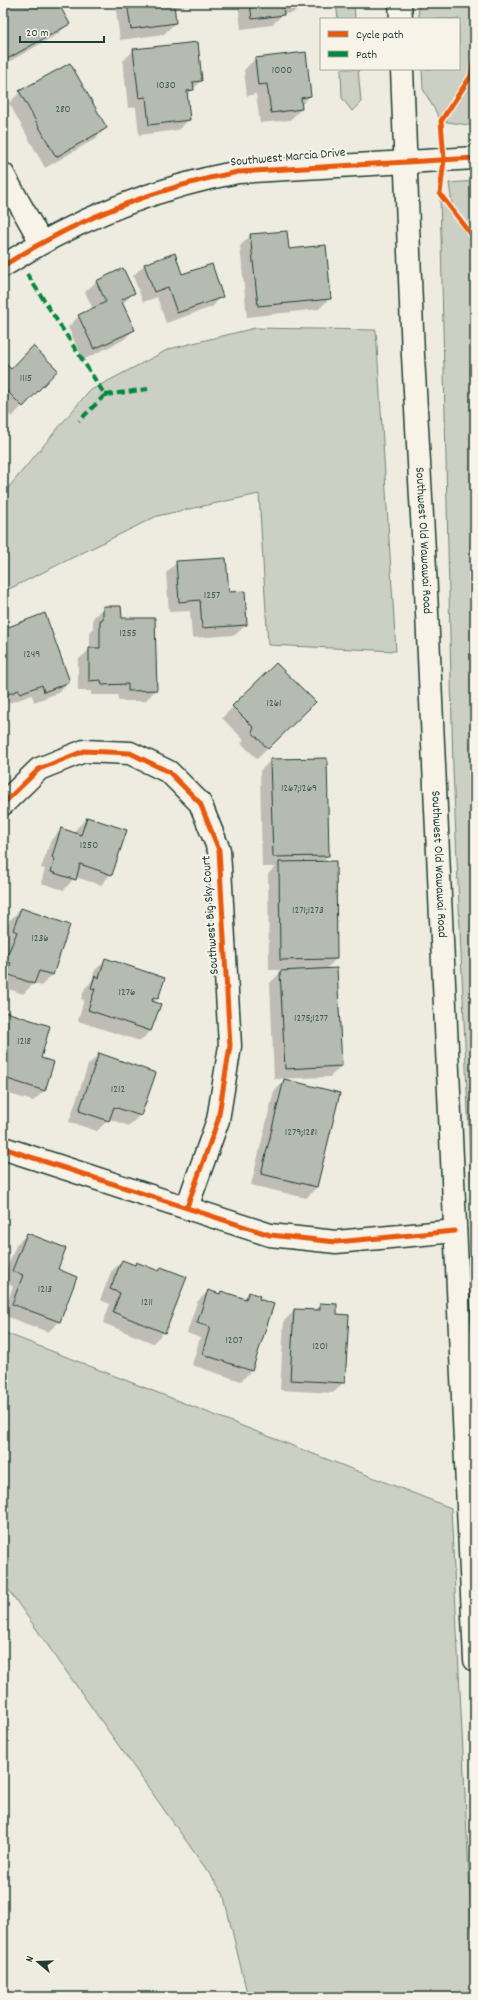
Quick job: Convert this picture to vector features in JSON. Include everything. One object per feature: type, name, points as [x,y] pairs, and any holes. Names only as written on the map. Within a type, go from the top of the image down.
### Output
[{"type":"street","points":[[400,3],[401,18]]},
{"type":"street","name":"Southwest Old Wawawai Road","points":[[402,70],[405,161],[475,1660]]},
{"type":"street","name":"Southwest Marcia Drive","points":[[3,266],[41,242],[119,205],[200,179],[238,172],[475,158]]},
{"type":"street","points":[[3,174],[41,242]]},
{"type":"street","name":"Southwest Big Sky Court","points":[[3,804],[39,769],[84,751],[130,753],[169,772],[200,802],[219,850],[230,1046],[218,1120],[187,1207]]},
{"type":"street","points":[[3,1148],[270,1234],[336,1242],[455,1230]]},
{"type":"shaded area","points":[[336,3],[354,3],[355,18],[338,18]]},
{"type":"shaded area","points":[[418,3],[475,3],[475,126],[441,121],[423,89],[422,70],[460,70],[460,18],[419,18]]},
{"type":"shaded area","points":[[341,70],[358,70],[361,102],[352,111],[342,98]]},
{"type":"shaded area","points":[[475,181],[475,1273],[453,769],[440,194],[453,210],[449,183]]},
{"type":"shaded area","points":[[255,328],[376,330],[396,651],[268,645],[259,494],[157,516],[3,592],[3,494],[89,391],[169,349]]},
{"type":"shaded area","points":[[3,1332],[451,1508],[475,1997],[248,1997],[223,1893],[3,1582]]},
{"type":"building","points":[[3,3],[58,3],[70,24],[7,59],[3,51]]},
{"type":"building","points":[[127,3],[174,3],[176,23],[131,29]]},
{"type":"building","points":[[250,3],[298,3],[283,5],[284,15],[252,19]]},
{"type":"building","points":[[198,42],[202,81],[193,82],[194,90],[187,91],[190,120],[149,125],[146,97],[139,98],[133,49]]},
{"type":"building","points":[[306,52],[311,96],[301,98],[302,109],[271,113],[267,84],[258,85],[255,58]]},
{"type":"building","points":[[70,63],[107,128],[56,157],[19,91]]},
{"type":"building","points":[[287,231],[289,249],[326,245],[331,299],[258,306],[250,234]]},
{"type":"building","points":[[175,253],[182,274],[212,264],[223,297],[177,313],[168,287],[154,292],[144,264]]},
{"type":"building","points":[[123,268],[135,293],[121,300],[135,330],[94,349],[78,315],[106,302],[96,281]]},
{"type":"building","points":[[33,346],[58,370],[23,407],[3,387],[3,361],[11,369]]},
{"type":"building","points":[[226,558],[229,592],[245,591],[247,625],[202,628],[200,600],[179,602],[176,561]]},
{"type":"building","points":[[103,606],[121,606],[122,618],[155,618],[157,690],[128,691],[128,684],[102,685],[101,680],[89,681],[89,648],[100,648],[100,620],[103,620]]},
{"type":"building","points":[[45,613],[70,682],[44,692],[42,685],[20,693],[19,690],[3,696],[3,629]]},
{"type":"building","points":[[276,663],[316,702],[268,749],[252,732],[254,728],[232,706]]},
{"type":"building","points":[[327,758],[329,856],[273,857],[270,759]]},
{"type":"building","points":[[87,817],[127,830],[112,875],[80,864],[76,880],[51,872],[55,859],[52,857],[61,828],[81,835]]},
{"type":"building","points":[[336,861],[337,959],[280,960],[279,862]]},
{"type":"building","points":[[21,908],[70,925],[53,975],[39,971],[34,984],[7,974],[11,963],[5,961],[17,932],[13,930]]},
{"type":"building","points":[[105,958],[165,978],[158,999],[153,997],[152,1001],[161,1004],[151,1031],[88,1010],[95,989],[91,988],[95,976],[99,978]]},
{"type":"building","points":[[337,968],[342,1066],[285,1069],[280,971]]},
{"type":"building","points":[[3,1011],[50,1026],[41,1058],[54,1062],[45,1091],[4,1078],[3,1081]]},
{"type":"building","points":[[99,1053],[156,1073],[141,1116],[114,1107],[109,1121],[79,1111]]},
{"type":"building","points":[[284,1079],[340,1093],[317,1187],[261,1174]]},
{"type":"building","points":[[27,1233],[66,1248],[58,1269],[77,1277],[60,1322],[12,1304],[23,1275],[12,1271]]},
{"type":"building","points":[[122,1260],[135,1265],[136,1262],[159,1271],[161,1267],[187,1277],[165,1333],[113,1312],[120,1293],[110,1289]]},
{"type":"building","points":[[208,1290],[220,1294],[221,1291],[246,1299],[249,1292],[260,1296],[259,1299],[274,1304],[252,1371],[202,1354],[210,1327],[197,1323]]},
{"type":"building","points":[[320,1303],[337,1304],[337,1314],[349,1315],[345,1383],[290,1380],[294,1309],[320,1310]]},
{"type":"marked path","points":[[27,274],[105,395],[79,421]]},
{"type":"marked path","points":[[105,395],[148,389]]},
{"type":"cycle path","points":[[475,50],[471,76],[441,121],[444,159],[440,194],[475,239]]},
{"type":"cycle path","points":[[3,266],[30,249],[87,220],[146,197],[207,179],[238,172],[475,158]]},
{"type":"cycle path","points":[[3,804],[39,769],[84,751],[130,753],[169,772],[200,803],[219,850],[230,1046],[218,1120],[187,1207]]},
{"type":"cycle path","points":[[3,1148],[270,1235],[336,1242],[455,1231]]}]
